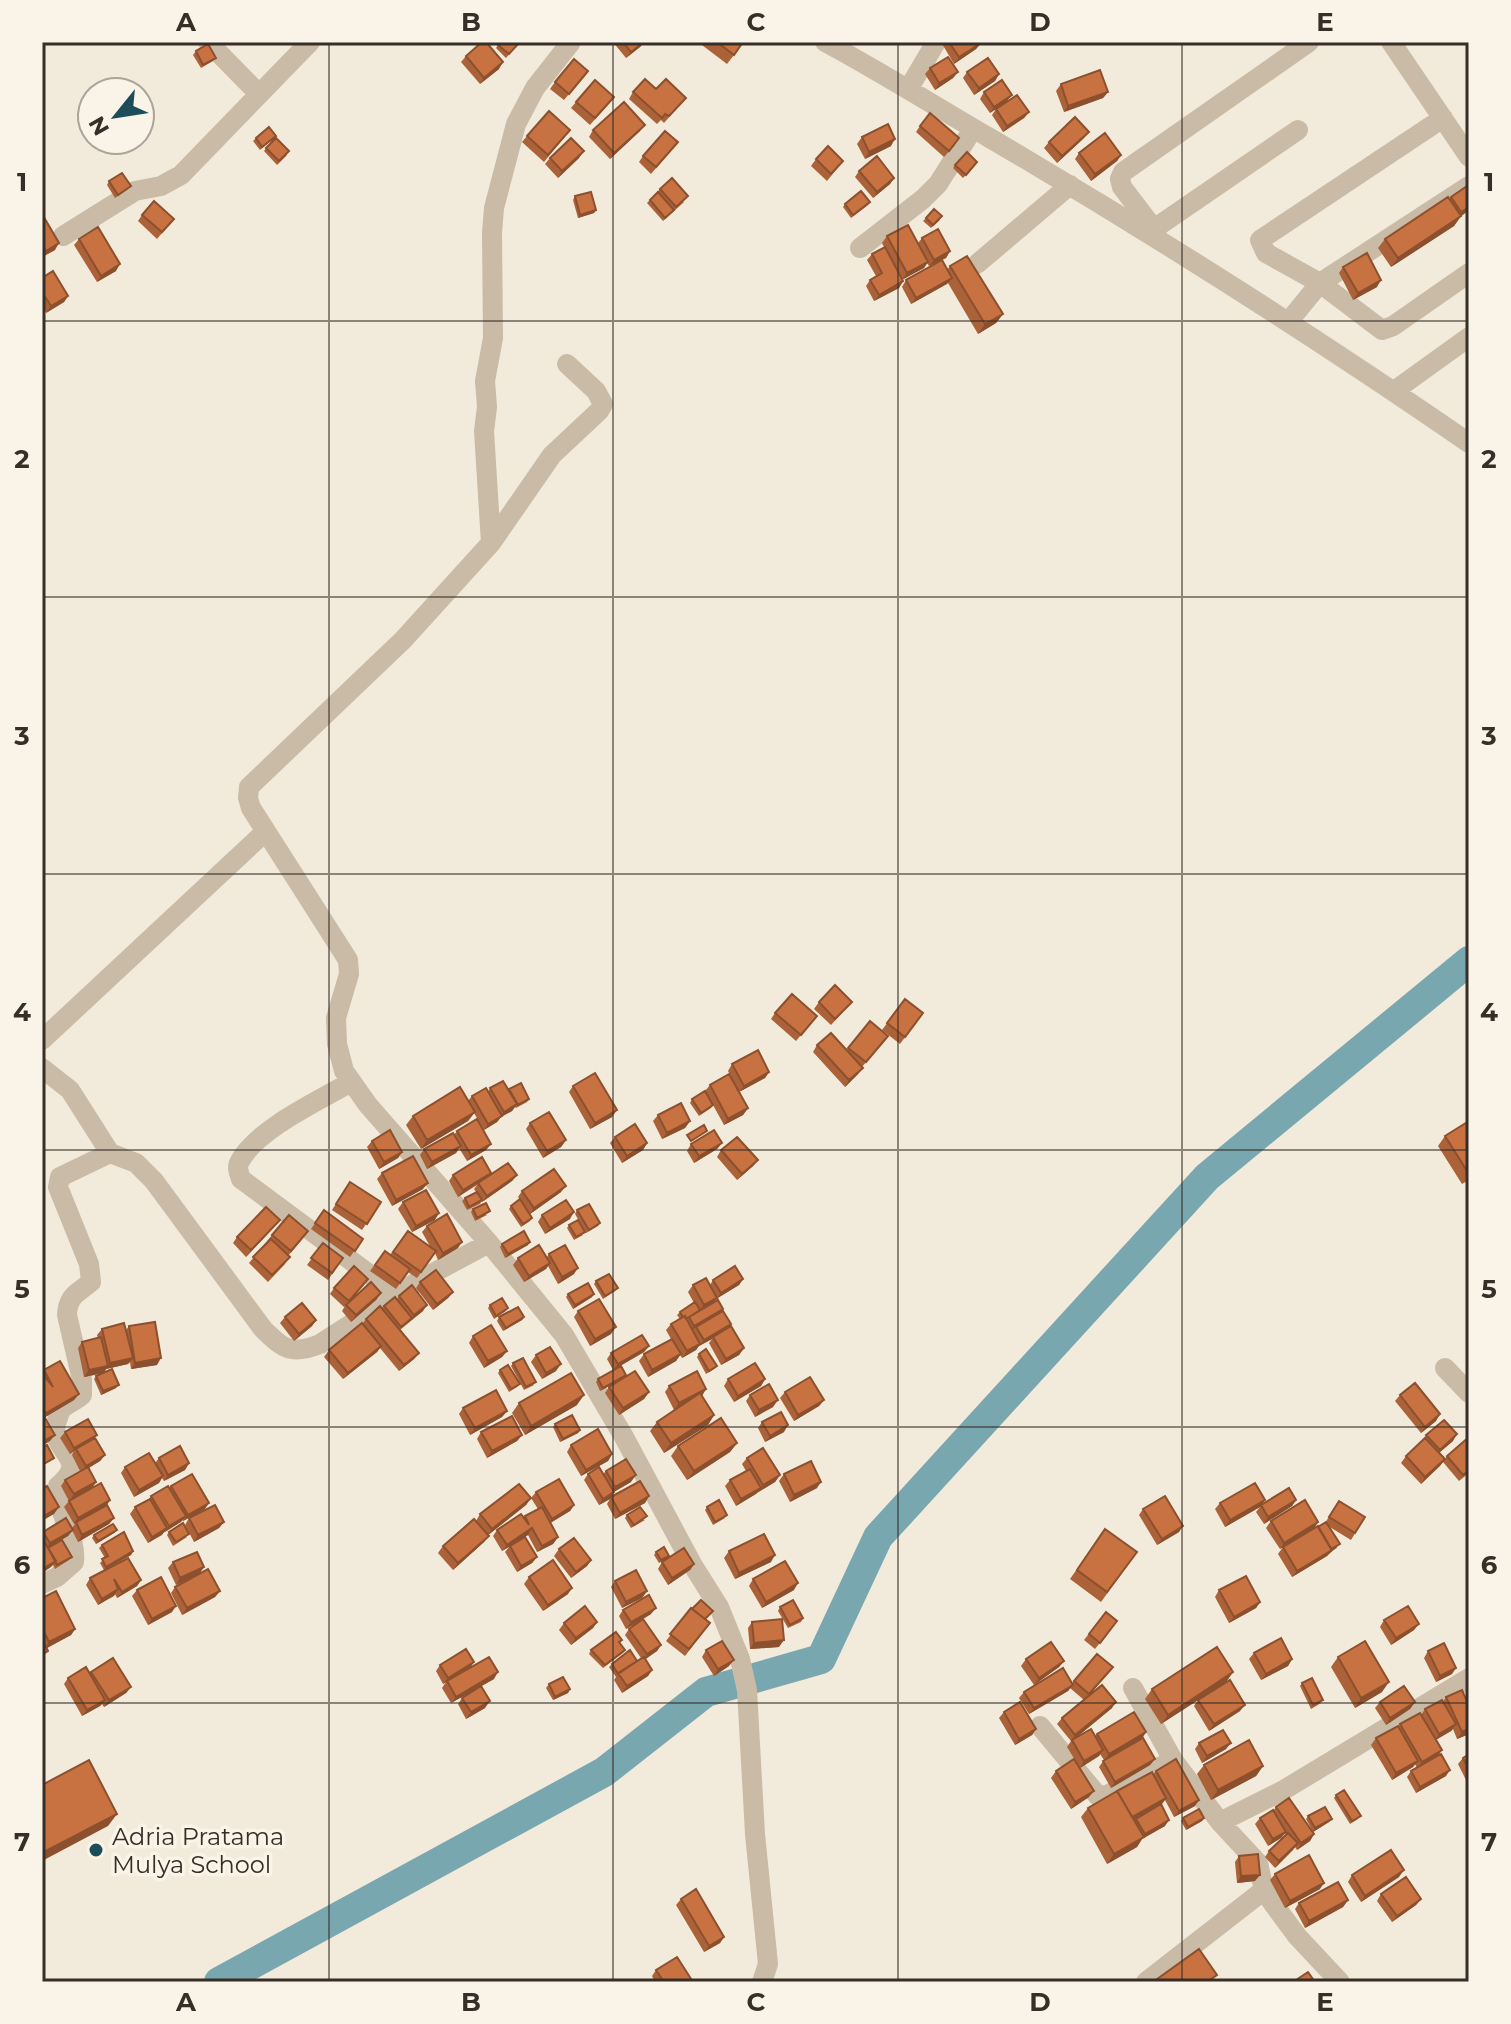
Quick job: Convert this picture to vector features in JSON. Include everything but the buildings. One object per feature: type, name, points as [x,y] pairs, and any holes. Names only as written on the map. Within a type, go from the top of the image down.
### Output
[{"type":"street","points":[[208,42],[258,93]]},
{"type":"street","points":[[63,236],[135,191],[161,186],[181,175],[310,42]]},
{"type":"street","points":[[491,543],[484,431],[487,407],[485,381],[493,338],[494,208],[516,124],[535,88],[571,42]]},
{"type":"street","points":[[825,42],[1151,231],[1469,443]]},
{"type":"street","points":[[909,88],[936,42]]},
{"type":"street","points":[[1151,231],[1122,187],[1120,179],[1123,172],[1309,42]]},
{"type":"street","points":[[1391,42],[1469,155]]},
{"type":"street","points":[[1443,118],[1260,240],[1266,253],[1320,283],[1382,330],[1393,326],[1469,273]]},
{"type":"street","points":[[860,248],[938,184],[973,129]]},
{"type":"street","points":[[1151,231],[1298,130]]},
{"type":"street","points":[[977,264],[1070,185]]},
{"type":"street","points":[[1289,321],[1320,283],[1469,186]]},
{"type":"street","points":[[1394,391],[1469,337]]},
{"type":"street","points":[[567,364],[596,391],[603,404],[599,411],[552,455],[491,543],[403,640],[249,787],[248,798],[251,808],[348,960],[349,974],[336,1018],[337,1044],[344,1071],[368,1105],[489,1243],[564,1335],[719,1607],[740,1659],[747,1690],[755,1834],[768,1964],[762,1982]]},
{"type":"street","points":[[42,1040],[266,831]]},
{"type":"street","points":[[42,1068],[70,1090],[110,1153],[136,1163],[154,1181],[263,1329],[280,1346],[304,1350],[320,1344],[396,1294],[489,1243]]},
{"type":"street","points":[[351,1082],[267,1130],[240,1160],[238,1168],[241,1179],[396,1294]]},
{"type":"street","points":[[42,1584],[57,1577],[74,1562],[75,1547],[57,1501],[58,1486],[73,1470],[55,1429],[60,1411],[82,1395],[82,1380],[67,1315],[72,1294],[91,1282],[89,1264],[58,1187],[60,1177],[110,1153]]},
{"type":"street","points":[[1445,1368],[1469,1393]]},
{"type":"street","points":[[1220,1822],[1282,1791],[1469,1678]]},
{"type":"street","points":[[1133,1688],[1173,1760],[1220,1822],[1258,1863],[1264,1890],[1297,1936],[1340,1982]]},
{"type":"street","points":[[1040,1726],[1098,1796],[1107,1795],[1173,1760]]},
{"type":"street","points":[[1146,1982],[1264,1890]]},
{"type":"waterway","points":[[219,1982],[604,1772],[706,1692],[821,1659],[878,1537],[1207,1177],[1469,961]]},
{"type":"place","name":"Adria Pratama Mulya School","points":[[96,1850]]}]
